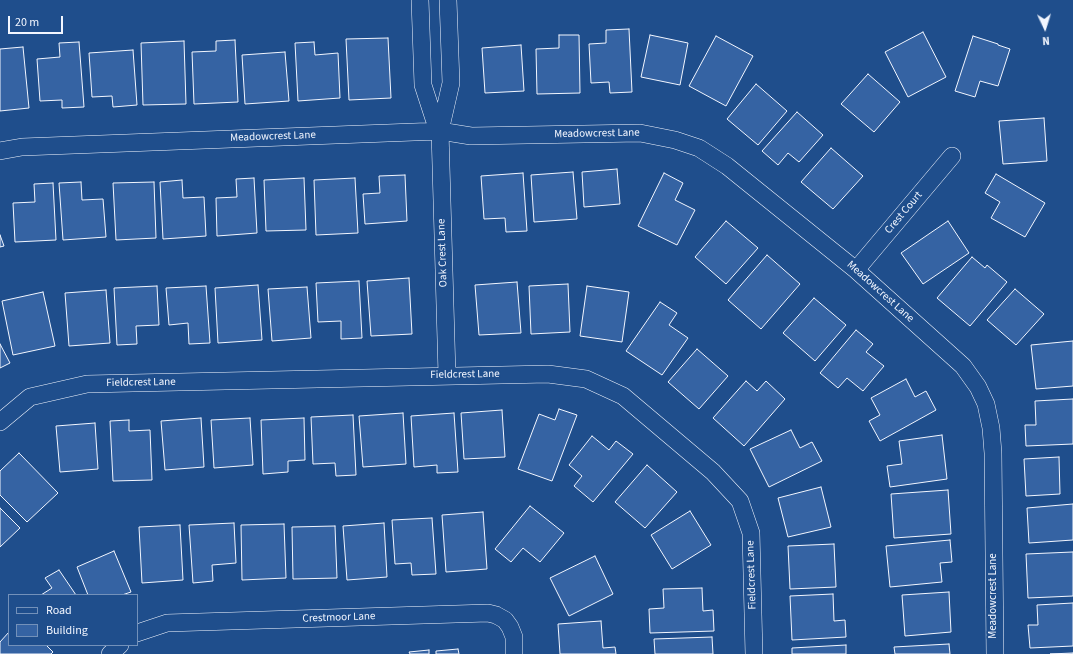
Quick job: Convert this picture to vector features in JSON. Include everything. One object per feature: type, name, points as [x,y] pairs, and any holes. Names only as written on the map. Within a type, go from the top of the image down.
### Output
[{"type":"street","name":"Oak Crest Lane","points":[[420,0],[423,85],[434,119],[440,131]]},
{"type":"street","name":"Oak Crest Lane","points":[[447,375],[440,131],[451,83],[448,0]]},
{"type":"street","name":"Meadowcrest Lane","points":[[0,151],[22,147],[440,131],[470,136],[640,133],[675,140],[699,148],[727,166],[856,270],[962,366],[978,387],[986,404],[991,428],[993,453],[995,654]]},
{"type":"street","name":"Crest Court","points":[[856,270],[952,156]]},
{"type":"street","name":"Fieldcrest Lane","points":[[0,422],[30,397],[87,384],[447,375],[548,374],[586,378],[623,396],[713,472],[740,501],[751,533],[754,654]]},
{"type":"street","name":"Crestmoor Lane","points":[[138,633],[167,623],[488,613],[505,620],[510,627],[514,637],[514,654]]},
{"type":"street","points":[[110,654],[119,646]]},
{"type":"building","points":[[629,29],[632,92],[610,93],[609,82],[591,83],[589,44],[606,43],[606,30]]},
{"type":"building","points":[[923,32],[946,77],[908,97],[885,52]]},
{"type":"building","points":[[559,35],[579,35],[580,93],[537,94],[536,49],[559,48]]},
{"type":"building","points":[[650,35],[688,43],[680,85],[641,77]]},
{"type":"building","points":[[716,36],[753,56],[726,106],[689,86]]},
{"type":"building","points":[[973,36],[1010,49],[998,86],[980,81],[975,97],[955,91]]},
{"type":"building","points":[[388,38],[391,98],[349,100],[346,39]]},
{"type":"building","points":[[235,40],[238,102],[194,104],[192,52],[216,51],[216,41]]},
{"type":"building","points":[[184,41],[186,104],[143,105],[141,43]]},
{"type":"building","points":[[79,42],[84,107],[62,108],[62,100],[40,101],[37,59],[60,57],[59,43]]},
{"type":"building","points":[[314,42],[315,55],[338,53],[340,98],[298,101],[295,43]]},
{"type":"building","points":[[521,45],[524,91],[485,93],[482,48]]},
{"type":"building","points":[[23,47],[29,108],[0,111],[0,49]]},
{"type":"building","points":[[133,50],[137,105],[113,107],[112,96],[92,97],[89,53]]},
{"type":"building","points":[[285,52],[289,101],[245,104],[242,55]]},
{"type":"building","points":[[868,74],[900,102],[874,132],[841,104]]},
{"type":"building","points":[[756,84],[787,111],[758,145],[727,119]]},
{"type":"building","points":[[797,112],[823,135],[799,162],[788,153],[778,165],[762,151]]},
{"type":"building","points":[[1044,118],[1047,161],[1003,164],[999,121]]},
{"type":"building","points":[[831,148],[863,176],[833,209],[801,182]]},
{"type":"building","points":[[617,169],[620,204],[584,207],[582,172]]},
{"type":"building","points":[[573,172],[577,219],[534,222],[531,175]]},
{"type":"building","points":[[523,173],[527,231],[506,232],[505,218],[484,219],[481,176]]},
{"type":"building","points":[[664,173],[683,183],[675,200],[695,210],[677,245],[638,226]]},
{"type":"building","points":[[996,174],[1045,203],[1025,237],[991,218],[1000,202],[985,193]]},
{"type":"building","points":[[405,175],[407,221],[365,224],[363,194],[380,193],[379,176]]},
{"type":"building","points":[[254,178],[257,233],[217,236],[216,198],[237,197],[236,179]]},
{"type":"building","points":[[304,178],[306,230],[266,231],[264,180]]},
{"type":"building","points":[[355,178],[358,233],[316,235],[314,180]]},
{"type":"building","points":[[182,180],[183,198],[204,197],[206,236],[163,239],[160,182]]},
{"type":"building","points":[[81,182],[82,200],[103,199],[106,237],[63,240],[59,183]]},
{"type":"building","points":[[154,182],[156,238],[116,240],[113,183]]},
{"type":"building","points":[[53,183],[56,240],[15,242],[13,203],[35,202],[34,184]]},
{"type":"building","points":[[726,221],[758,248],[726,284],[695,257]]},
{"type":"building","points":[[948,221],[969,253],[923,284],[901,253]]},
{"type":"building","points":[[0,235],[4,246],[0,247]]},
{"type":"building","points":[[767,255],[800,284],[761,329],[728,300]]},
{"type":"building","points":[[972,257],[985,268],[987,265],[1007,282],[970,326],[937,298]]},
{"type":"building","points":[[409,278],[412,334],[371,336],[367,281]]},
{"type":"building","points":[[359,281],[362,338],[341,339],[341,321],[318,322],[316,283]]},
{"type":"building","points":[[517,282],[521,333],[479,335],[475,285]]},
{"type":"building","points":[[568,284],[570,332],[531,334],[529,286]]},
{"type":"building","points":[[258,285],[262,340],[218,343],[215,288]]},
{"type":"building","points":[[157,286],[159,325],[136,326],[137,344],[117,345],[114,288]]},
{"type":"building","points":[[206,286],[210,343],[189,344],[188,323],[169,325],[166,288]]},
{"type":"building","points":[[587,286],[629,292],[622,342],[580,336]]},
{"type":"building","points":[[307,287],[311,338],[272,341],[268,289]]},
{"type":"building","points":[[1015,289],[1044,314],[1016,345],[987,320]]},
{"type":"building","points":[[106,290],[110,343],[69,346],[65,293]]},
{"type":"building","points":[[43,292],[55,346],[13,355],[2,301]]},
{"type":"building","points":[[814,298],[846,325],[815,361],[783,333]]},
{"type":"building","points":[[660,302],[677,313],[669,325],[688,338],[662,375],[626,351]]},
{"type":"building","points":[[856,330],[873,344],[866,352],[884,366],[863,391],[847,378],[838,388],[820,373]]},
{"type":"building","points":[[1073,341],[1073,386],[1036,389],[1031,345]]},
{"type":"building","points":[[0,344],[10,363],[0,368]]},
{"type":"building","points":[[697,349],[728,376],[699,409],[668,382]]},
{"type":"building","points":[[906,379],[915,397],[926,391],[936,410],[880,441],[869,421],[880,415],[871,398]]},
{"type":"building","points":[[746,381],[757,391],[766,381],[785,399],[744,446],[713,418]]},
{"type":"building","points":[[1073,399],[1073,444],[1026,446],[1025,425],[1036,425],[1035,401]]},
{"type":"building","points":[[559,409],[577,415],[552,481],[518,469],[539,414],[555,420]]},
{"type":"building","points":[[502,410],[505,457],[464,459],[461,413]]},
{"type":"building","points":[[403,413],[406,464],[363,467],[359,416]]},
{"type":"building","points":[[454,413],[458,472],[437,473],[437,465],[414,467],[411,416]]},
{"type":"building","points":[[353,415],[356,475],[336,476],[335,463],[313,464],[311,417]]},
{"type":"building","points":[[201,418],[204,467],[165,470],[161,421]]},
{"type":"building","points":[[250,418],[253,465],[214,468],[211,420]]},
{"type":"building","points":[[304,418],[305,460],[288,461],[288,472],[263,474],[261,420]]},
{"type":"building","points":[[129,420],[129,431],[150,430],[152,480],[113,481],[110,421]]},
{"type":"building","points":[[95,423],[98,469],[60,472],[56,426]]},
{"type":"building","points":[[791,430],[800,448],[812,442],[822,461],[769,487],[750,449]]},
{"type":"building","points":[[942,435],[947,479],[890,487],[887,466],[902,464],[899,441]]},
{"type":"building","points":[[592,436],[609,450],[616,441],[633,454],[593,502],[574,486],[582,476],[569,465]]},
{"type":"building","points":[[19,453],[58,493],[27,522],[0,495],[0,471]]},
{"type":"building","points":[[1059,457],[1060,494],[1026,496],[1024,459]]},
{"type":"building","points":[[647,465],[677,492],[645,528],[615,502]]},
{"type":"building","points":[[821,487],[831,527],[788,537],[778,498]]},
{"type":"building","points":[[948,490],[951,534],[894,538],[891,494]]},
{"type":"building","points":[[1073,504],[1073,540],[1029,543],[1027,508]]},
{"type":"building","points":[[530,506],[564,533],[540,562],[523,548],[511,562],[495,549]]},
{"type":"building","points":[[0,508],[20,528],[0,547]]},
{"type":"building","points":[[690,511],[711,545],[672,569],[651,535]]},
{"type":"building","points":[[483,512],[487,569],[446,572],[442,515]]},
{"type":"building","points":[[432,518],[436,574],[412,575],[411,563],[395,564],[392,520]]},
{"type":"building","points":[[234,523],[236,563],[212,565],[213,581],[193,583],[189,525]]},
{"type":"building","points":[[384,523],[387,577],[347,580],[343,526]]},
{"type":"building","points":[[284,524],[286,578],[242,580],[241,525]]},
{"type":"building","points":[[180,525],[183,580],[142,583],[139,527]]},
{"type":"building","points":[[335,526],[337,578],[293,579],[292,527]]},
{"type":"building","points":[[950,540],[952,562],[940,563],[942,582],[890,587],[886,546]]},
{"type":"building","points":[[834,544],[836,587],[790,589],[788,546]]},
{"type":"building","points":[[114,551],[131,592],[125,594],[88,594],[77,567]]},
{"type":"building","points":[[1073,552],[1073,596],[1028,598],[1026,554]]},
{"type":"building","points":[[595,556],[613,594],[569,616],[550,578]]},
{"type":"building","points":[[59,570],[75,594],[43,594],[52,588],[45,578]]},
{"type":"building","points":[[702,588],[703,611],[713,610],[714,631],[650,633],[649,609],[664,608],[663,589]]},
{"type":"building","points":[[949,592],[951,632],[905,636],[902,595]]},
{"type":"building","points":[[833,594],[834,621],[845,620],[846,637],[792,640],[790,596]]},
{"type":"building","points":[[1073,603],[1073,646],[1030,648],[1028,625],[1038,625],[1037,605]]},
{"type":"building","points":[[601,621],[603,648],[615,647],[616,654],[560,654],[558,624]]},
{"type":"building","points":[[8,633],[8,646],[47,646],[53,652],[51,654],[0,654],[0,642]]},
{"type":"building","points":[[712,637],[713,654],[655,654],[654,639]]},
{"type":"building","points":[[949,644],[950,654],[895,654],[894,647]]},
{"type":"building","points":[[846,645],[846,654],[792,654],[792,648]]},
{"type":"building","points":[[458,649],[459,654],[436,654],[436,651]]},
{"type":"building","points":[[429,650],[429,654],[410,654],[409,652]]},
{"type":"building","points":[[1073,653],[1073,654],[1050,654]]}]
